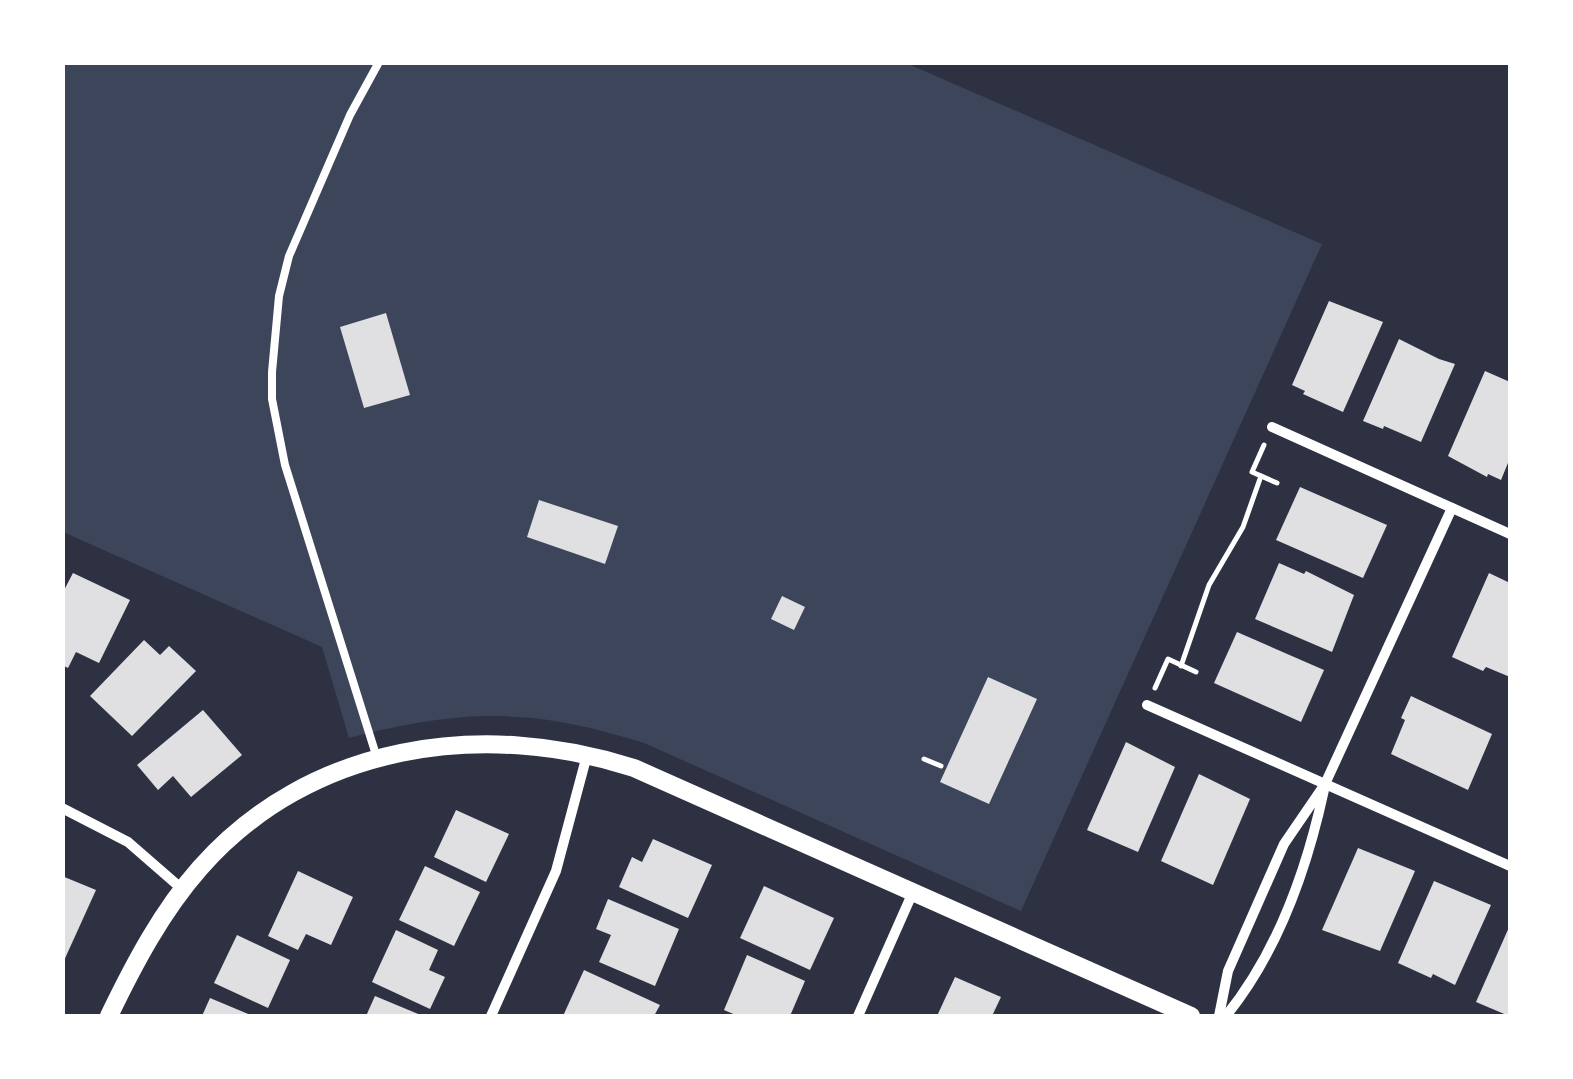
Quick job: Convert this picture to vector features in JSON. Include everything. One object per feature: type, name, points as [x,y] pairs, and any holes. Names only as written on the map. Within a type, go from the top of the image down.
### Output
[{"type":"street","points":[[1272,428],[1510,534]]},
{"type":"street","points":[[1223,1016],[1228,971],[1284,844],[1325,784],[1452,508]]},
{"type":"street","points":[[1148,705],[1510,866]]},
{"type":"street","points":[[109,1016],[182,889],[204,864],[258,817],[320,780],[377,758],[452,743],[489,742],[588,754],[634,768],[1192,1016]]},
{"type":"street","points":[[491,1016],[556,871],[588,754]]},
{"type":"street","points":[[1223,1016],[1253,982],[1310,854],[1325,784]]},
{"type":"street","points":[[62,808],[128,842],[182,889]]},
{"type":"street","points":[[858,1016],[913,892]]},
{"type":"lane","points":[[377,758],[286,465],[274,413],[272,372],[279,296],[289,256],[350,115],[379,62]]},
{"type":"path","points":[[1272,428],[1252,472],[1277,484]]},
{"type":"path","points":[[1182,666],[1209,585],[1244,527],[1261,476]]},
{"type":"path","points":[[1148,705],[1168,660],[1196,672]]},
{"type":"path","points":[[924,759],[941,766]]},
{"type":"shaded area","points":[[63,63],[906,63],[1322,244],[1021,911],[644,743],[604,731],[497,716],[427,721],[349,738],[322,647],[63,532]]},
{"type":"building","points":[[1329,301],[1383,322],[1343,412],[1292,385]]},
{"type":"building","points":[[386,313],[410,395],[364,408],[340,327]]},
{"type":"building","points":[[1399,339],[1455,364],[1421,442],[1363,421]]},
{"type":"building","points":[[1485,371],[1510,382],[1510,458],[1501,480],[1488,474],[1487,477],[1448,456]]},
{"type":"building","points":[[1300,487],[1387,525],[1363,578],[1276,540]]},
{"type":"building","points":[[539,500],[618,526],[605,564],[527,537]]},
{"type":"building","points":[[1279,563],[1304,574],[1306,571],[1354,595],[1332,652],[1255,619]]},
{"type":"building","points":[[73,573],[130,600],[99,663],[76,652],[68,668],[62,665],[62,594]]},
{"type":"building","points":[[1489,573],[1510,583],[1510,677],[1486,667],[1483,671],[1452,657]]},
{"type":"building","points":[[782,596],[805,607],[794,630],[771,619]]},
{"type":"building","points":[[1237,632],[1324,670],[1301,722],[1214,683]]},
{"type":"building","points":[[144,640],[160,655],[169,646],[196,671],[132,736],[90,696]]},
{"type":"building","points":[[988,677],[1037,699],[989,804],[940,782]]},
{"type":"building","points":[[1411,696],[1492,734],[1468,790],[1391,754]]},
{"type":"building","points":[[203,710],[242,755],[191,797],[173,776],[158,790],[137,765]]},
{"type":"building","points":[[1126,742],[1175,767],[1138,852],[1087,830]]},
{"type":"building","points":[[1199,774],[1250,799],[1213,885],[1161,861]]},
{"type":"building","points":[[456,810],[509,834],[486,882],[434,857]]},
{"type":"building","points":[[653,839],[712,865],[688,918],[619,887],[632,857],[642,862]]},
{"type":"building","points":[[1358,848],[1415,871],[1380,951],[1322,930]]},
{"type":"building","points":[[425,866],[480,892],[454,946],[399,920]]},
{"type":"building","points":[[298,871],[353,897],[331,945],[306,934],[298,950],[268,936]]},
{"type":"building","points":[[62,876],[96,890],[62,965]]},
{"type":"building","points":[[1434,881],[1491,905],[1455,985],[1398,963]]},
{"type":"building","points":[[764,886],[834,918],[810,970],[740,938]]},
{"type":"building","points":[[608,899],[679,929],[655,986],[599,962],[611,935],[596,929]]},
{"type":"building","points":[[1510,925],[1510,1016],[1509,1016],[1476,1002]]},
{"type":"building","points":[[396,930],[438,950],[429,970],[445,977],[430,1009],[372,982]]},
{"type":"building","points":[[237,935],[290,960],[268,1008],[214,983]]},
{"type":"building","points":[[747,955],[805,981],[790,1016],[738,1016],[724,1010]]},
{"type":"building","points":[[584,970],[660,1005],[654,1016],[563,1016]]},
{"type":"building","points":[[955,977],[1001,997],[992,1016],[937,1016]]},
{"type":"building","points":[[375,996],[423,1016],[366,1016]]},
{"type":"building","points":[[210,998],[253,1016],[202,1016]]}]
